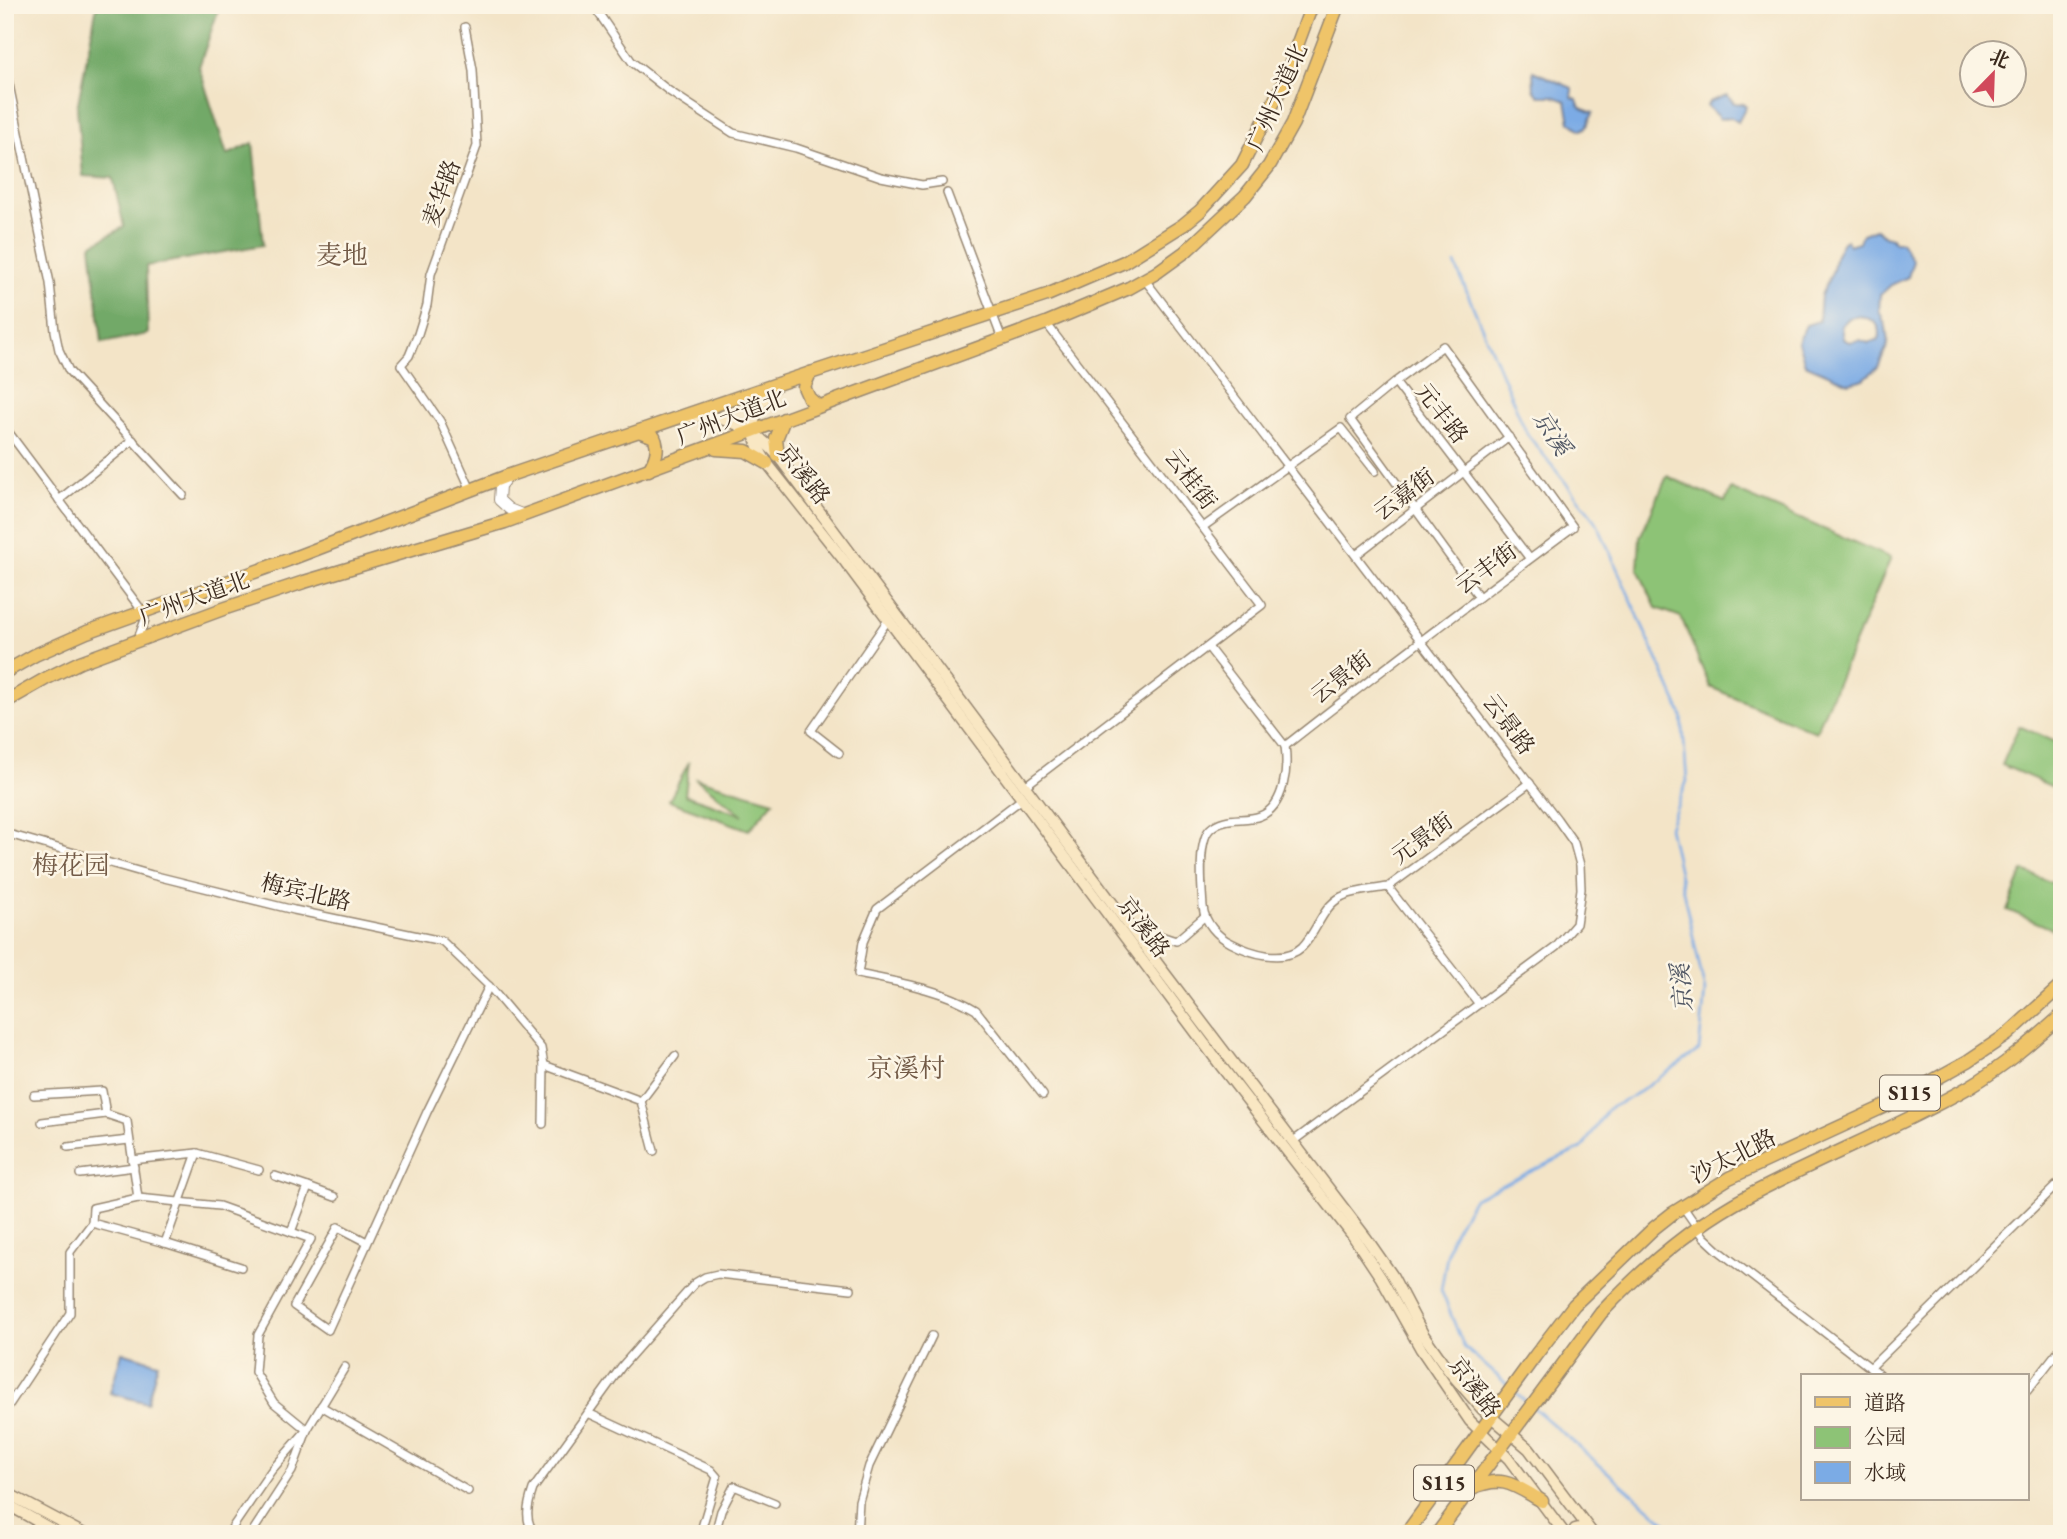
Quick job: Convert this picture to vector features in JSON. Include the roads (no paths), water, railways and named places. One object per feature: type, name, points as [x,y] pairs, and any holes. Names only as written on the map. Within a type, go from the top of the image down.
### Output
[{"type":"main road","name":"广州大道北","points":[[5,672],[70,639],[471,490],[1068,287],[1116,266],[1160,240],[1200,211],[1242,165],[1282,86],[1312,5]]},
{"type":"main road","name":"广州大道北","points":[[5,702],[64,670],[136,641],[304,582],[461,536],[649,471],[1046,323],[1145,279],[1168,265],[1202,237],[1245,196],[1269,166],[1293,123],[1338,5]]},
{"type":"main road","points":[[810,373],[804,387],[809,398],[818,406]]},
{"type":"main road","name":"京溪路","points":[[752,431],[761,404],[777,384]]},
{"type":"main road","name":"京溪路","points":[[679,418],[715,417],[752,431],[1025,786],[1293,1142],[1385,1266],[1434,1350],[1465,1390],[1491,1417],[1530,1449],[1593,1534]]},
{"type":"main road","points":[[698,451],[738,449],[773,459],[776,439],[784,419]]},
{"type":"main road","points":[[641,432],[654,437],[657,443],[656,455],[649,471]]},
{"type":"main road","name":"京溪路","points":[[773,459],[888,621],[1359,1246],[1428,1359],[1470,1421],[1500,1450],[1565,1534]]},
{"type":"main road","name":"沙太北路","points":[[1480,1432],[1555,1330],[1590,1288],[1636,1243],[1683,1207],[1729,1178],[1940,1078],[2008,1034],[2062,985]]},
{"type":"main road","name":"沙太北路","points":[[1500,1450],[1601,1313],[1623,1289],[1666,1251],[1697,1228],[1751,1195],[1971,1086],[2021,1051],[2062,1015]]},
{"type":"main road","name":"S115","points":[[1406,1534],[1480,1432]]},
{"type":"main road","name":"S115","points":[[1437,1534],[1500,1450]]},
{"type":"main road","points":[[1469,1490],[1486,1482],[1501,1481],[1517,1486],[1542,1501]]},
{"type":"main road","points":[[5,1492],[84,1534]]},
{"type":"main road","points":[[5,1503],[60,1534]]},
{"type":"main road","points":[[1572,1534],[1578,1528],[1586,1534]]},
{"type":"street","points":[[593,5],[632,62],[668,92],[733,133],[796,148],[881,177],[922,185],[942,182]]},
{"type":"street","name":"麦华路","points":[[466,27],[473,70],[477,146],[431,274],[427,305],[418,334],[409,356],[401,365],[440,421],[471,490]]},
{"type":"street","points":[[6,70],[50,283],[59,350],[69,371],[183,495]]},
{"type":"street","points":[[947,193],[1002,339]]},
{"type":"street","name":"云景路","points":[[1145,279],[1530,783],[1574,843],[1580,865],[1580,906],[1576,924],[1556,947],[1293,1142]]},
{"type":"street","name":"云桂街","points":[[1025,786],[1262,605],[1046,323]]},
{"type":"street","name":"元丰路","points":[[1530,559],[1395,383],[1443,346],[1573,527]]},
{"type":"street","points":[[1395,383],[1350,419],[1479,597]]},
{"type":"street","points":[[1203,527],[1342,428],[1375,471]]},
{"type":"street","points":[[5,432],[7,430],[143,611],[145,620],[136,641]]},
{"type":"street","name":"云嘉街","points":[[1356,555],[1509,437]]},
{"type":"street","points":[[60,500],[133,440]]},
{"type":"street","points":[[508,477],[500,486],[499,500],[509,509],[524,515]]},
{"type":"street","name":"云丰街","points":[[1420,640],[1573,527]]},
{"type":"street","points":[[839,753],[811,731],[888,621]]},
{"type":"street","name":"云景街","points":[[1285,746],[1420,640]]},
{"type":"street","points":[[1208,648],[1285,746],[1286,759],[1282,791],[1274,806],[1261,816],[1222,822],[1209,830],[1203,843],[1207,923],[1228,942],[1267,955],[1283,954],[1301,948],[1320,918],[1341,897],[1388,887]]},
{"type":"street","name":"元景街","points":[[1479,1004],[1388,887],[1530,783]]},
{"type":"street","points":[[1022,799],[877,909],[863,942],[858,974],[905,984],[963,1002],[976,1010],[1043,1096]]},
{"type":"street","name":"梅宾北路","points":[[5,833],[152,875],[294,910],[442,941],[489,986],[541,1048],[544,1065]]},
{"type":"street","points":[[1140,941],[1155,934],[1175,941],[1205,916]]},
{"type":"street","points":[[367,1242],[338,1227],[294,1306],[328,1330],[426,1112],[489,986]]},
{"type":"street","points":[[641,1101],[675,1056]]},
{"type":"street","points":[[543,1124],[544,1065],[641,1101]]},
{"type":"street","points":[[34,1095],[102,1091],[106,1114]]},
{"type":"street","points":[[641,1101],[654,1151]]},
{"type":"street","points":[[42,1122],[106,1114],[127,1121],[138,1198]]},
{"type":"street","points":[[68,1147],[130,1140]]},
{"type":"street","points":[[165,1243],[197,1153]]},
{"type":"street","points":[[80,1174],[197,1153],[259,1170]]},
{"type":"street","points":[[275,1176],[335,1197]]},
{"type":"street","points":[[1870,1368],[2062,1180]]},
{"type":"street","points":[[291,1232],[307,1188]]},
{"type":"street","points":[[5,1411],[70,1313],[70,1252],[92,1223],[93,1208],[138,1198],[219,1206],[311,1239],[258,1335],[255,1372],[274,1403],[307,1430]]},
{"type":"street","points":[[1683,1207],[1697,1228],[1718,1250],[1878,1374]]},
{"type":"street","points":[[92,1223],[241,1267]]},
{"type":"street","points":[[536,1534],[531,1529],[527,1507],[533,1489],[638,1347],[695,1283],[718,1274],[851,1289]]},
{"type":"street","points":[[857,1534],[859,1501],[869,1466],[932,1336]]},
{"type":"street","points":[[2028,1390],[2062,1346]]},
{"type":"street","points":[[251,1534],[292,1472],[307,1430],[345,1367]]},
{"type":"street","points":[[321,1406],[468,1491]]},
{"type":"street","points":[[588,1413],[711,1470],[717,1477],[700,1534]]},
{"type":"street","points":[[229,1534],[271,1471],[307,1430]]},
{"type":"street","points":[[715,1534],[721,1511],[734,1486],[775,1503]]},
{"type":"water","points":[[1533,71],[1572,88],[1572,97],[1577,99],[1581,107],[1593,113],[1587,126],[1581,130],[1570,122],[1566,101],[1553,96],[1539,96],[1534,90]]},
{"type":"water","points":[[1727,95],[1734,103],[1746,107],[1738,122],[1730,117],[1720,119],[1707,106],[1709,102]]},
{"type":"water","points":[[1876,229],[1894,242],[1901,242],[1913,261],[1908,277],[1891,285],[1880,295],[1879,310],[1886,327],[1888,344],[1878,367],[1864,379],[1849,383],[1805,364],[1798,342],[1806,325],[1819,321],[1821,295],[1843,242],[1847,240],[1849,245],[1859,242],[1862,234]],"holes":[[[1860,316],[1878,326],[1879,339],[1868,343],[1843,339],[1841,326],[1849,318]]]},
{"type":"water","points":[[122,1352],[158,1363],[147,1403],[110,1393]]},
{"type":"waterway","name":"京溪","points":[[1455,264],[1527,434],[1596,521],[1682,715],[1687,781],[1669,827],[1705,991],[1699,1050],[1630,1098],[1608,1109],[1582,1148],[1474,1198],[1450,1239],[1441,1290],[1464,1347],[1508,1385]]},
{"type":"waterway","name":"京溪","points":[[1515,1392],[1529,1404]]},
{"type":"waterway","name":"京溪","points":[[1534,1408],[1679,1534]]},
{"type":"waterway","points":[[2056,1534],[2062,1530]]},
{"type":"district","name":"麦地","points":[[342,255]]},
{"type":"district","name":"梅花园","points":[[71,865]]},
{"type":"district","name":"京溪村","points":[[906,1068]]}]
